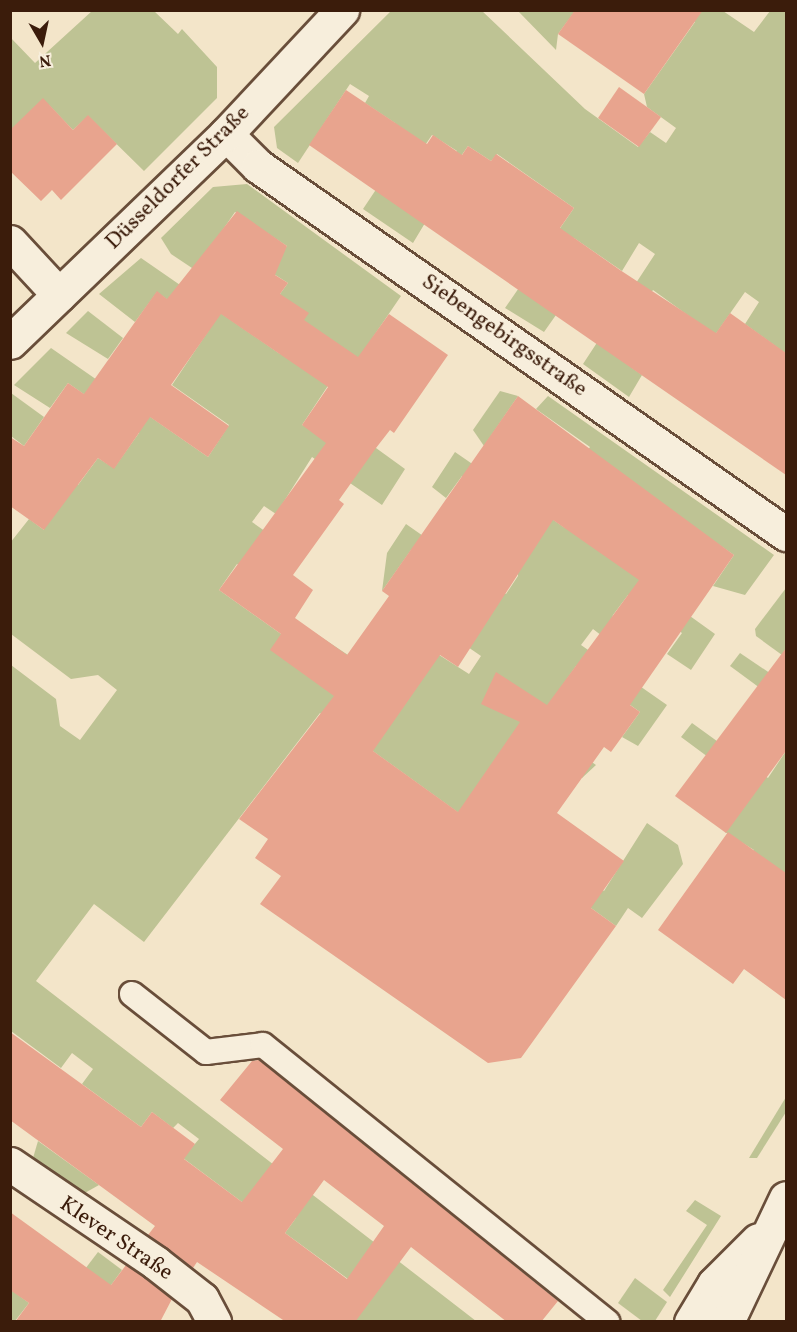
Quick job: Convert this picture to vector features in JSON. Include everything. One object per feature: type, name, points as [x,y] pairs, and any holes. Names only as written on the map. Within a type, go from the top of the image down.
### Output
[{"type":"street","name":"Düsseldorfer Straße","points":[[10,342],[226,134],[342,10]]},
{"type":"street","name":"Siebengebirgsstraße","points":[[226,134],[258,165],[786,534]]},
{"type":"street","points":[[10,242],[59,295]]},
{"type":"street","name":"Klever Straße","points":[[10,1164],[156,1263],[202,1299],[214,1322]]},
{"type":"street","points":[[727,1322],[768,1230],[786,1198]]},
{"type":"street","points":[[691,1322],[714,1284],[768,1230]]},
{"type":"lane","points":[[132,994],[206,1052],[263,1046],[607,1322]]},
{"type":"green space","points":[[481,10],[585,109],[638,147],[650,132],[666,143],[676,128],[647,107],[644,94],[695,22],[679,11],[723,11],[754,32],[770,11],[786,11],[786,397],[782,403],[785,353],[745,324],[759,302],[745,292],[715,335],[653,290],[610,352],[642,375],[629,397],[583,364],[655,254],[639,243],[622,271],[574,238],[556,315],[544,332],[505,308],[574,208],[497,154],[491,161],[468,146],[450,172],[445,169],[457,151],[432,135],[389,198],[425,223],[413,243],[363,209],[379,185],[385,138],[395,123],[365,103],[369,96],[350,84],[298,163],[277,148],[274,127],[391,11]]},
{"type":"green space","points":[[92,11],[154,11],[178,34],[182,29],[217,67],[217,98],[144,171],[88,116],[73,130],[49,105],[11,144],[10,37],[35,63]]},
{"type":"green space","points":[[518,11],[575,11],[558,34],[556,50]]},
{"type":"green space","points":[[247,184],[401,296],[373,337],[365,362],[339,369],[302,425],[376,448],[405,469],[382,505],[312,457],[276,514],[264,506],[252,522],[296,553],[245,569],[237,564],[219,590],[281,634],[312,631],[348,655],[436,653],[469,674],[481,656],[449,634],[411,550],[382,591],[387,553],[406,524],[506,594],[518,576],[517,516],[462,476],[446,498],[432,487],[455,452],[565,528],[557,496],[590,447],[536,409],[548,396],[774,555],[745,595],[713,586],[734,555],[670,511],[651,588],[715,634],[691,670],[667,654],[682,633],[628,595],[613,615],[606,639],[593,629],[581,645],[667,705],[638,746],[622,737],[640,712],[576,666],[547,707],[523,713],[596,765],[582,778],[523,736],[539,844],[604,891],[647,823],[678,845],[683,864],[642,918],[628,908],[616,926],[320,713],[144,942],[94,904],[36,981],[476,1321],[355,1321],[348,1279],[285,1233],[296,1218],[242,1202],[183,1158],[199,1139],[178,1123],[173,1128],[152,1112],[141,1127],[82,1084],[93,1069],[72,1053],[61,1068],[11,1031],[11,665],[56,699],[60,726],[80,740],[117,690],[98,675],[71,679],[11,634],[10,543],[29,519],[44,530],[46,463],[78,485],[98,458],[114,468],[139,433],[68,383],[50,408],[14,385],[51,348],[208,457],[229,425],[172,385],[209,330],[157,292],[135,322],[99,294],[141,258],[280,354],[264,316],[288,283],[269,271],[287,246],[235,212],[195,270],[171,254],[161,238],[213,187]]},
{"type":"green space","points":[[88,311],[123,338],[108,359],[66,333]]},
{"type":"green space","points":[[500,391],[518,396],[484,446],[473,430]]},
{"type":"green space","points":[[11,393],[44,417],[24,446],[11,436]]},
{"type":"green space","points":[[786,588],[786,648],[782,655],[756,636],[755,629]]},
{"type":"green space","points":[[740,653],[786,684],[786,707],[730,666]]},
{"type":"green space","points":[[692,723],[768,778],[786,751],[786,876],[777,891],[742,867],[754,850],[725,832],[754,791],[681,737]]},
{"type":"green space","points":[[786,1097],[786,1112],[757,1158],[749,1158]]},
{"type":"green space","points":[[38,1141],[99,1185],[83,1194],[33,1158]]},
{"type":"green space","points":[[695,1200],[721,1216],[670,1297],[663,1290],[707,1225],[686,1211]]},
{"type":"green space","points":[[98,1252],[122,1270],[85,1321],[79,1277]]},
{"type":"green space","points":[[635,1278],[667,1302],[655,1321],[642,1321],[618,1303]]},
{"type":"green space","points":[[10,1289],[29,1303],[15,1321],[11,1321]]},
{"type":"building","points":[[575,10],[703,10],[644,94],[558,34]]},
{"type":"building","points":[[619,87],[661,117],[639,147],[598,118]]},
{"type":"building","points":[[346,90],[427,144],[433,135],[462,155],[468,146],[491,161],[496,154],[574,208],[560,228],[620,270],[716,333],[730,313],[786,353],[786,475],[309,145]]},
{"type":"building","points":[[43,98],[73,130],[88,115],[117,144],[61,200],[52,190],[41,201],[10,171],[10,130]]},
{"type":"building","points":[[237,211],[287,246],[275,275],[288,283],[280,294],[309,313],[304,320],[358,357],[389,314],[448,355],[394,433],[390,430],[339,500],[344,504],[293,575],[313,590],[295,618],[347,655],[389,596],[382,591],[518,396],[734,555],[630,705],[640,712],[611,752],[604,747],[557,813],[624,861],[591,908],[616,926],[521,1058],[488,1063],[260,904],[281,876],[255,858],[268,839],[239,819],[334,696],[270,650],[281,634],[219,590],[326,443],[302,425],[328,387],[221,314],[171,385],[229,426],[208,457],[150,417],[114,469],[98,458],[44,530],[10,506],[10,437],[24,446],[68,383],[84,394],[157,291],[167,299]],"holes":[[[553,520],[639,580],[547,705],[496,672],[481,704],[520,722],[458,812],[373,751],[440,655],[458,667]]]},
{"type":"building","points":[[786,648],[786,751],[726,833],[675,796]]},
{"type":"building","points":[[728,832],[786,873],[786,1000],[744,969],[733,984],[658,930]]},
{"type":"building","points":[[10,1032],[141,1127],[152,1112],[195,1144],[184,1159],[242,1202],[283,1149],[220,1100],[252,1061],[259,1060],[558,1301],[541,1322],[507,1322],[411,1247],[355,1322],[286,1322],[197,1262],[193,1268],[148,1235],[155,1226],[10,1120]],"holes":[[[324,1180],[384,1226],[347,1279],[285,1233]]]},
{"type":"building","points":[[10,1212],[111,1285],[126,1265],[145,1278],[172,1299],[160,1322],[15,1322],[29,1303],[10,1290]]}]
